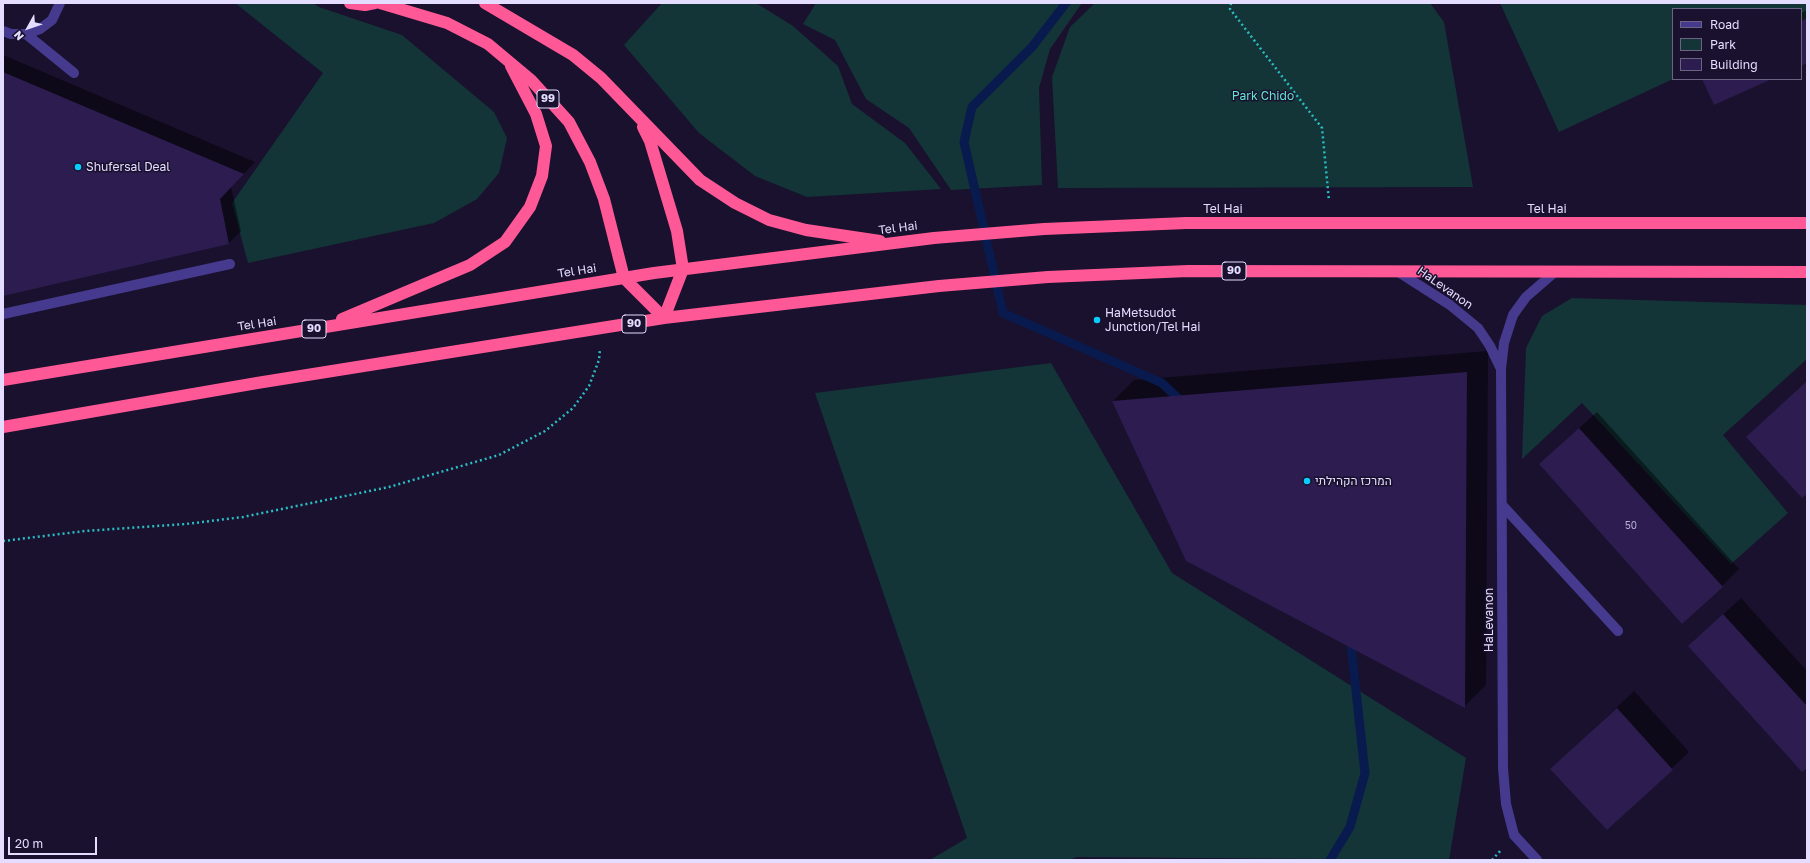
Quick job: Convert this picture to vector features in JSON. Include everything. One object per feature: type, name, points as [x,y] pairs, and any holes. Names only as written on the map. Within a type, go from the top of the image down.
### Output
[{"type":"highway","points":[[350,3],[364,5],[375,3]]},
{"type":"highway","name":"99","points":[[380,3],[447,23],[488,44],[531,80],[568,122],[590,162],[604,199],[624,278]]},
{"type":"highway","points":[[485,3],[573,55],[630,105],[672,152],[700,180],[734,203],[769,220],[806,230],[896,243]]},
{"type":"highway","points":[[321,328],[470,265],[505,242],[530,207],[542,176],[546,146],[536,114],[509,61]]},
{"type":"highway","points":[[624,278],[664,318],[683,269],[677,231],[650,141],[630,105]]},
{"type":"highway","name":"Tel Hai","points":[[3,380],[683,269],[934,238],[1052,229],[1186,223],[1807,224]]},
{"type":"highway","name":"90","points":[[3,427],[257,383],[603,329],[664,318],[939,286],[1048,277],[1188,271],[1807,272]]},
{"type":"street","points":[[3,31],[11,34],[26,34],[40,29],[52,20],[60,3]]},
{"type":"street","points":[[26,34],[74,73]]},
{"type":"street","points":[[3,314],[230,264]]},
{"type":"street","name":"HaLevanon","points":[[1397,271],[1450,305],[1478,328],[1490,346],[1501,369]]},
{"type":"street","name":"HaLevanon","points":[[1538,860],[1514,835],[1506,804],[1503,768],[1501,369],[1504,343],[1513,315],[1526,297],[1556,271]]},
{"type":"street","points":[[1502,505],[1618,631]]},
{"type":"path","points":[[1231,3],[1230,9],[1322,128],[1331,223]]},
{"type":"path","points":[[3,541],[85,531],[186,524],[243,517],[389,487],[500,455],[546,431],[573,408],[589,386],[599,360],[603,329]]},
{"type":"green space","points":[[235,3],[313,3],[319,7],[402,35],[494,112],[507,138],[499,173],[477,199],[434,223],[248,263],[232,203],[323,73]]},
{"type":"green space","points":[[662,3],[756,3],[793,26],[838,66],[852,104],[905,143],[941,189],[807,197],[755,176],[699,133],[624,45]]},
{"type":"green space","points":[[816,3],[1082,3],[1050,49],[1039,88],[1042,185],[951,190],[909,128],[866,99],[835,40],[803,24]]},
{"type":"green space","name":"Park Chido","points":[[1095,3],[1430,3],[1444,22],[1473,187],[1058,188],[1052,77],[1070,27]]},
{"type":"green space","points":[[1500,3],[1807,3],[1807,18],[1802,20],[1802,8],[1672,8],[1672,79],[1559,132]]},
{"type":"green space","points":[[1572,298],[1807,305],[1807,359],[1723,435],[1788,513],[1731,564],[1582,403],[1522,459],[1526,348],[1542,316]]},
{"type":"green space","points":[[1051,363],[1172,573],[1466,758],[1449,860],[1077,857],[1069,860],[930,860],[967,838],[815,393]]},
{"type":"building","points":[[1807,18],[1807,63],[1802,66],[1802,20]]},
{"type":"building","points":[[3,72],[244,174],[220,199],[229,244],[3,296]]},
{"type":"building","points":[[1702,80],[1770,80],[1714,105]]},
{"type":"building","name":"המרכז הקהילתי","points":[[1467,372],[1465,708],[1186,561],[1112,401]]},
{"type":"building","points":[[1807,381],[1807,494],[1802,498],[1746,437]]},
{"type":"building","points":[[1579,428],[1723,587],[1682,624],[1539,464]]},
{"type":"building","points":[[1723,614],[1807,706],[1807,768],[1802,772],[1688,646]]},
{"type":"building","points":[[1617,708],[1673,770],[1607,830],[1550,769]]},
{"type":"waterway","points":[[1066,3],[1032,47],[972,107],[964,142],[1003,313],[1162,383],[1184,404]]},
{"type":"waterway","points":[[1330,860],[1350,827],[1365,773],[1350,636]]},
{"type":"place","name":"Shufersal Deal","points":[[78,167]]},
{"type":"place","name":"HaMetsudot Junction/Tel Hai","points":[[1097,320]]},
{"type":"place","name":"המרכז הקהילתי","points":[[1307,481]]}]
